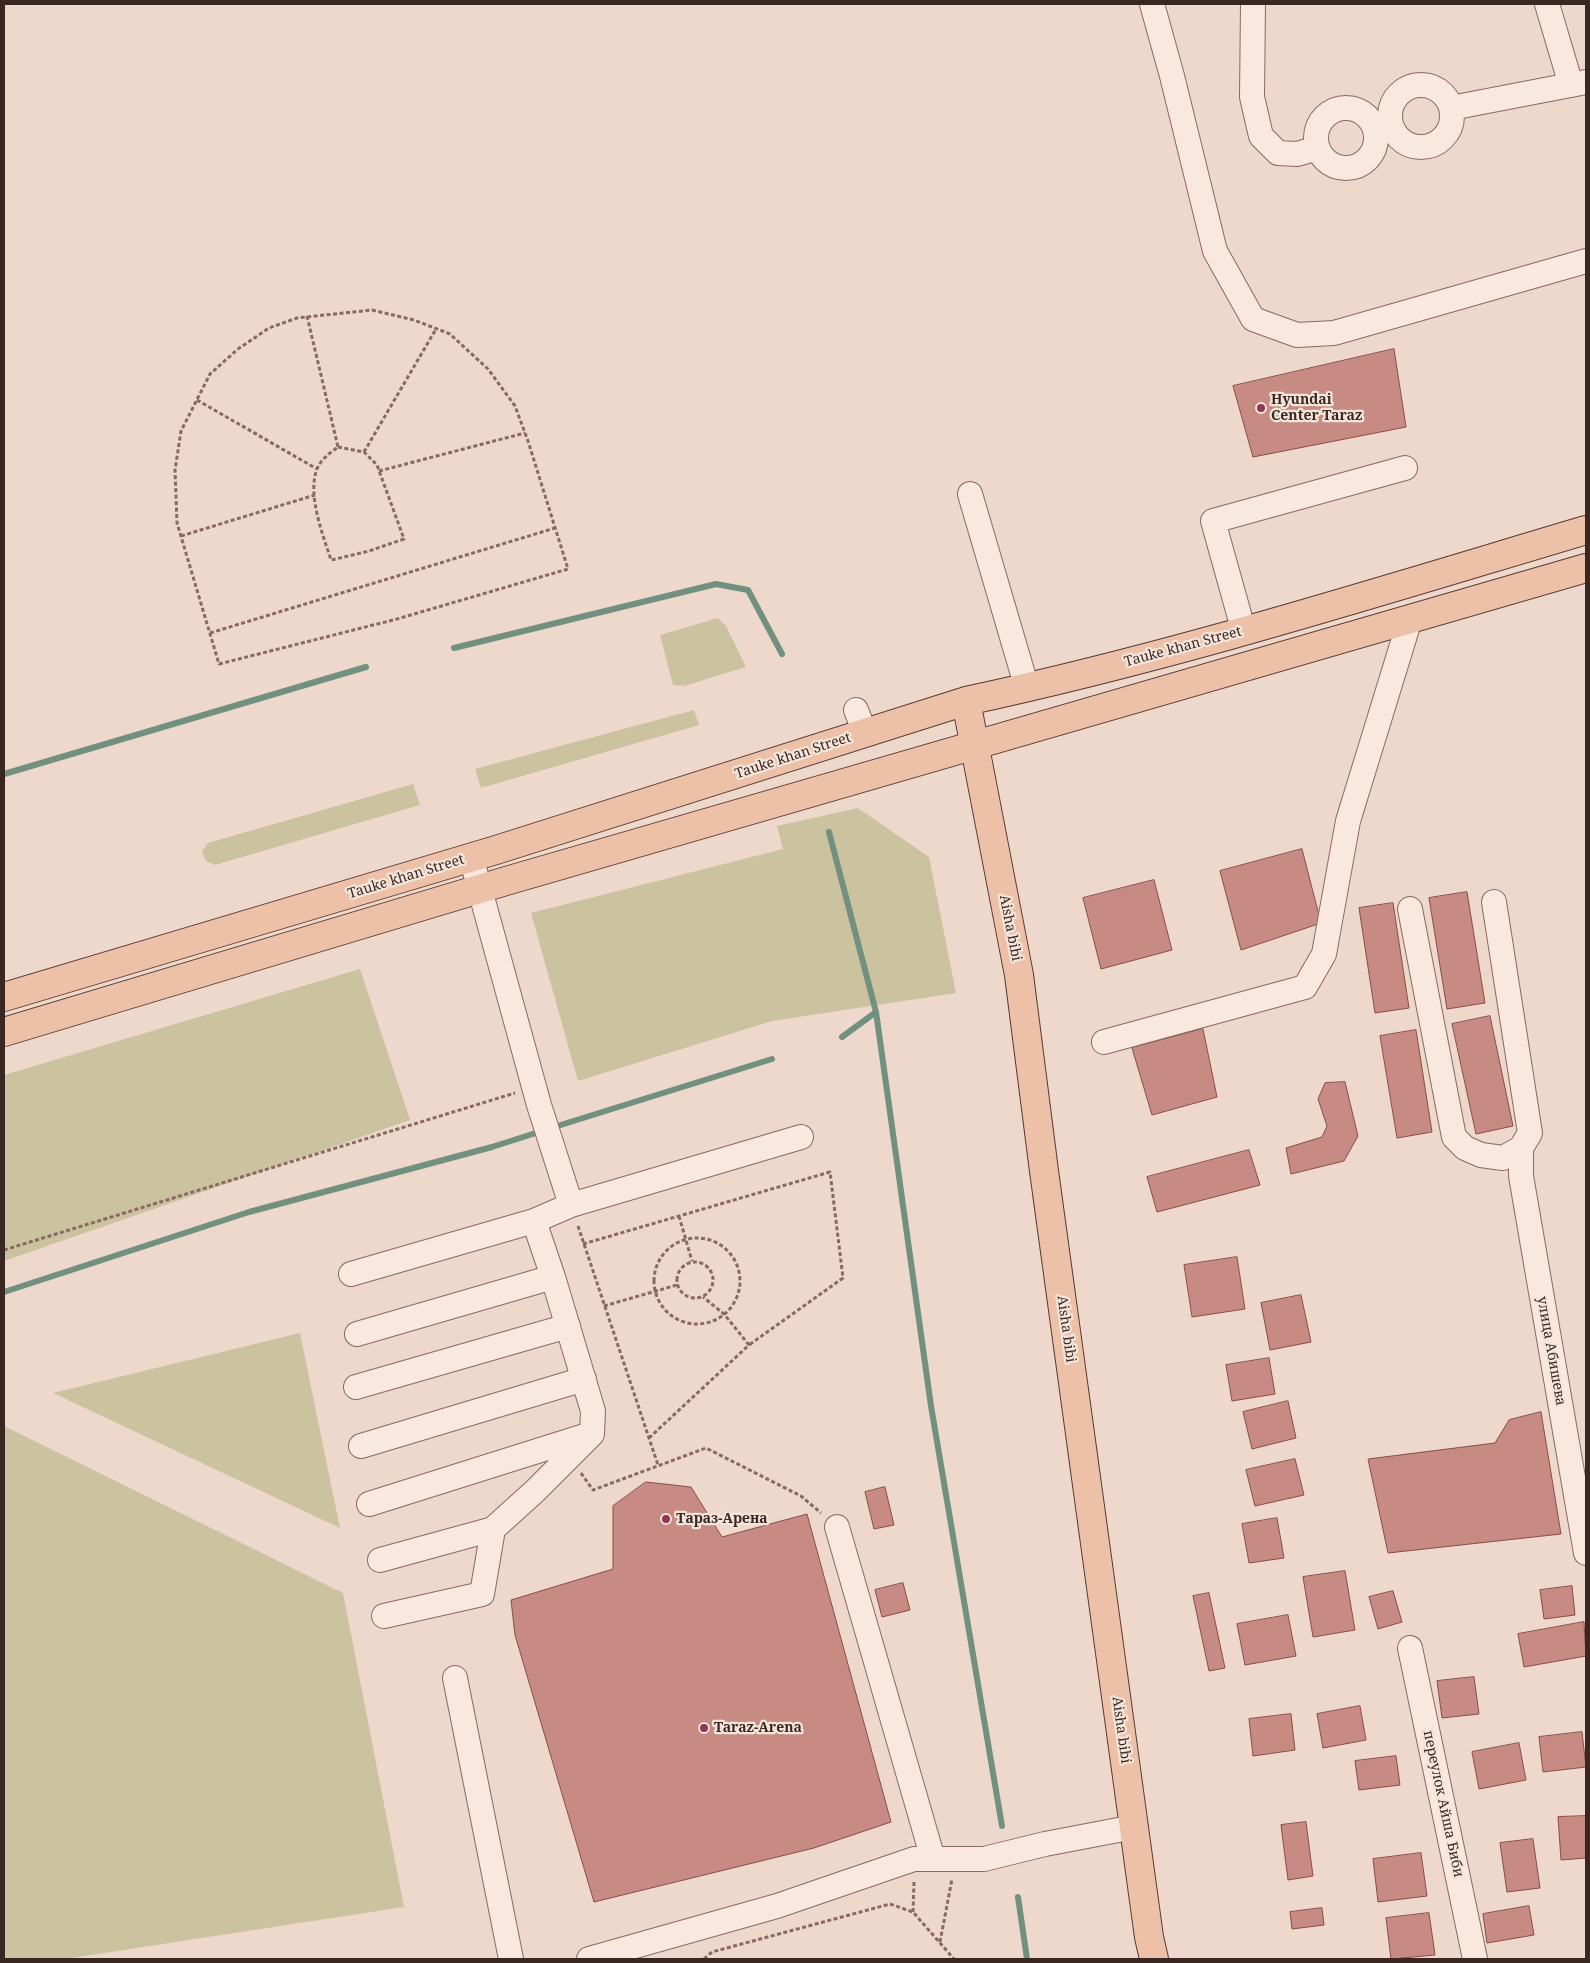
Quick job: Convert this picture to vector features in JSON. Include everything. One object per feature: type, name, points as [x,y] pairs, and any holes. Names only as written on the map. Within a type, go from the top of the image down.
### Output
[{"type":"main road","name":"Tauke khan Street","points":[[4,997],[470,857],[860,721],[1027,688],[1244,632],[1586,530]]},
{"type":"main road","points":[[4,1032],[480,889],[1586,568]]},
{"type":"main road","name":"Aisha bibi","points":[[966,701],[1020,984],[1046,1191],[1149,1936],[1154,1959]]},
{"type":"street","points":[[1152,4],[1175,86],[1215,251],[1253,319],[1297,335],[1334,333],[1586,262]]},
{"type":"street","points":[[1253,4],[1252,97],[1260,136],[1278,153],[1297,154],[1318,148]]},
{"type":"street","points":[[1451,108],[1578,83],[1547,4]]},
{"type":"street","points":[[1318,148],[1316,139],[1317,128],[1329,113],[1338,109],[1348,108],[1358,111],[1382,124],[1405,142],[1425,147],[1439,140],[1449,129],[1452,119],[1451,108],[1447,99],[1440,92],[1422,85],[1412,86],[1403,90],[1396,97],[1382,124],[1372,151],[1359,165],[1350,168],[1330,164],[1318,148]]},
{"type":"street","points":[[1244,632],[1213,521],[1405,468]]},
{"type":"street","points":[[970,494],[1027,688]]},
{"type":"street","points":[[1104,1042],[1305,987],[1324,954],[1348,821],[1410,619]]},
{"type":"street","points":[[470,857],[537,1096],[571,1206]]},
{"type":"street","name":"улица Абишева","points":[[1494,902],[1530,1133],[1521,1148],[1521,1176],[1586,1554]]},
{"type":"street","points":[[1410,909],[1454,1137],[1465,1148],[1481,1155],[1503,1158],[1521,1148]]},
{"type":"street","points":[[351,1274],[534,1221],[571,1206],[801,1137]]},
{"type":"street","points":[[380,1560],[493,1528],[535,1491],[592,1434],[594,1412],[534,1221]]},
{"type":"street","points":[[357,1334],[553,1277]]},
{"type":"street","points":[[356,1387],[568,1326]]},
{"type":"street","points":[[361,1446],[584,1379]]},
{"type":"street","points":[[369,1504],[592,1434]]},
{"type":"street","points":[[837,1527],[934,1859]]},
{"type":"street","points":[[384,1616],[482,1594],[493,1528]]},
{"type":"street","name":"переулок Айша Биби","points":[[1410,1648],[1475,1959]]},
{"type":"street","points":[[455,1678],[511,1959]]},
{"type":"street","points":[[589,1959],[934,1859],[984,1859],[1045,1844],[1134,1827]]},
{"type":"path","points":[[372,310],[414,320],[436,329],[450,334],[488,369],[515,406],[568,569],[397,619],[219,664],[177,523],[175,470],[181,431],[210,374],[238,349],[270,328],[307,316],[372,310]]},
{"type":"path","points":[[307,316],[338,448]]},
{"type":"path","points":[[364,452],[436,329]]},
{"type":"path","points":[[197,400],[317,469]]},
{"type":"path","points":[[379,471],[525,433]]},
{"type":"path","points":[[338,448],[364,452],[377,465],[404,540],[331,560],[320,530],[314,495],[317,469],[327,454],[338,448]]},
{"type":"path","points":[[181,536],[314,495]]},
{"type":"path","points":[[210,633],[555,528]]},
{"type":"path","points":[[4,1250],[537,1096]]},
{"type":"path","points":[[583,1244],[830,1172],[843,1278],[748,1345],[649,1438]]},
{"type":"path","points":[[571,1206],[658,1465]]},
{"type":"path","points":[[679,1216],[692,1262]]},
{"type":"path","points":[[699,1237],[717,1242],[731,1254],[739,1270],[740,1288],[733,1305],[720,1318],[703,1324],[685,1323],[669,1314],[657,1300],[653,1282],[656,1264],[666,1249],[681,1239],[686,1239],[699,1237]]},
{"type":"path","points":[[692,1262],[703,1263],[711,1270],[714,1280],[711,1290],[703,1297],[693,1298],[683,1294],[677,1285],[677,1275],[683,1266],[692,1262]]},
{"type":"path","points":[[604,1306],[677,1285]]},
{"type":"path","points":[[703,1297],[724,1314],[748,1345]]},
{"type":"path","points":[[569,1456],[593,1490],[706,1448],[801,1496],[837,1527]]},
{"type":"path","points":[[913,1912],[934,1859]]},
{"type":"path","points":[[934,1859],[940,1942]]},
{"type":"path","points":[[704,1959],[712,1952],[890,1904],[913,1912],[954,1959]]},
{"type":"shaded area","points":[[718,618],[726,626],[746,667],[684,686],[673,685],[660,635]]},
{"type":"shaded area","points":[[694,710],[699,725],[481,788],[475,769]]},
{"type":"shaded area","points":[[413,784],[420,805],[215,865],[206,861],[202,852],[208,843]]},
{"type":"shaded area","points":[[858,808],[929,857],[956,993],[772,1021],[578,1081],[531,913],[783,849],[777,826]]},
{"type":"shaded area","points":[[360,969],[410,1120],[4,1261],[4,1075]]},
{"type":"shaded area","points":[[300,1333],[340,1528],[53,1393]]},
{"type":"shaded area","points":[[4,1426],[343,1593],[404,1907],[65,1959],[4,1959]]},
{"type":"building","points":[[1394,349],[1406,427],[1253,457],[1233,386]]},
{"type":"building","points":[[1302,849],[1321,923],[1241,950],[1220,871]]},
{"type":"building","points":[[1154,880],[1172,950],[1101,969],[1083,898]]},
{"type":"building","points":[[1467,892],[1485,1003],[1447,1009],[1429,898]]},
{"type":"building","points":[[1393,903],[1409,1008],[1375,1013],[1359,908]]},
{"type":"building","points":[[1490,1016],[1513,1126],[1476,1134],[1452,1024]]},
{"type":"building","points":[[1203,1029],[1217,1097],[1152,1115],[1132,1048]]},
{"type":"building","points":[[1416,1030],[1432,1132],[1397,1138],[1380,1036]]},
{"type":"building","points":[[1345,1082],[1358,1136],[1344,1161],[1291,1174],[1286,1148],[1322,1137],[1327,1126],[1318,1099],[1325,1083]]},
{"type":"building","points":[[1249,1150],[1260,1185],[1157,1212],[1147,1177]]},
{"type":"building","points":[[1237,1257],[1245,1309],[1192,1317],[1184,1265]]},
{"type":"building","points":[[1301,1295],[1311,1342],[1270,1350],[1261,1303]]},
{"type":"building","points":[[1269,1358],[1275,1394],[1232,1401],[1226,1365]]},
{"type":"building","points":[[1288,1401],[1296,1438],[1252,1449],[1243,1412]]},
{"type":"building","points":[[1541,1412],[1561,1534],[1388,1553],[1368,1459],[1495,1443],[1509,1420]]},
{"type":"building","points":[[1295,1459],[1304,1495],[1255,1506],[1246,1470]]},
{"type":"building","name":"Taraz-Arena","points":[[646,1482],[691,1487],[722,1537],[807,1514],[891,1822],[814,1848],[594,1902],[515,1635],[511,1600],[613,1569],[613,1506]]},
{"type":"building","points":[[885,1487],[894,1525],[874,1529],[865,1492]]},
{"type":"building","points":[[1277,1518],[1284,1558],[1249,1563],[1242,1524]]},
{"type":"building","points":[[1345,1571],[1355,1630],[1313,1637],[1303,1577]]},
{"type":"building","points":[[903,1583],[910,1610],[882,1617],[875,1590]]},
{"type":"building","points":[[1572,1586],[1575,1615],[1544,1619],[1540,1590]]},
{"type":"building","points":[[1393,1591],[1402,1622],[1378,1629],[1369,1597]]},
{"type":"building","points":[[1209,1593],[1225,1668],[1209,1671],[1193,1596]]},
{"type":"building","points":[[1288,1615],[1296,1656],[1245,1665],[1237,1624]]},
{"type":"building","points":[[1584,1622],[1586,1656],[1524,1667],[1518,1634]]},
{"type":"building","points":[[1474,1677],[1479,1714],[1442,1718],[1437,1681]]},
{"type":"building","points":[[1360,1706],[1366,1740],[1323,1748],[1317,1714]]},
{"type":"building","points":[[1291,1714],[1295,1750],[1253,1756],[1249,1719]]},
{"type":"building","points":[[1582,1732],[1586,1767],[1543,1772],[1539,1737]]},
{"type":"building","points":[[1519,1743],[1526,1780],[1479,1789],[1472,1752]]},
{"type":"building","points":[[1396,1756],[1400,1785],[1359,1790],[1355,1761]]},
{"type":"building","points":[[1586,1816],[1586,1858],[1561,1860],[1558,1817]]},
{"type":"building","points":[[1306,1822],[1313,1876],[1288,1880],[1281,1825]]},
{"type":"building","points":[[1533,1839],[1540,1888],[1507,1892],[1500,1843]]},
{"type":"building","points":[[1421,1853],[1427,1896],[1378,1902],[1373,1859]]},
{"type":"building","points":[[1529,1906],[1534,1935],[1487,1943],[1483,1914]]},
{"type":"building","points":[[1322,1908],[1324,1925],[1292,1929],[1290,1912]]},
{"type":"building","points":[[1429,1913],[1435,1955],[1391,1959],[1386,1918]]},
{"type":"waterway","points":[[454,648],[716,584],[748,590],[782,654]]},
{"type":"waterway","points":[[4,774],[366,667]]},
{"type":"waterway","points":[[829,832],[876,1012],[842,1037]]},
{"type":"waterway","points":[[876,1012],[931,1406],[1002,1826]]},
{"type":"waterway","points":[[551,1128],[772,1059]]},
{"type":"waterway","points":[[4,1292],[249,1212],[492,1147],[542,1131]]},
{"type":"waterway","points":[[1018,1897],[1027,1959]]},
{"type":"place","name":"Hyundai Center Taraz","points":[[1261,408]]},
{"type":"place","name":"Тараз-Арена","points":[[666,1519]]},
{"type":"place","name":"Taraz-Arena","points":[[704,1728]]}]
